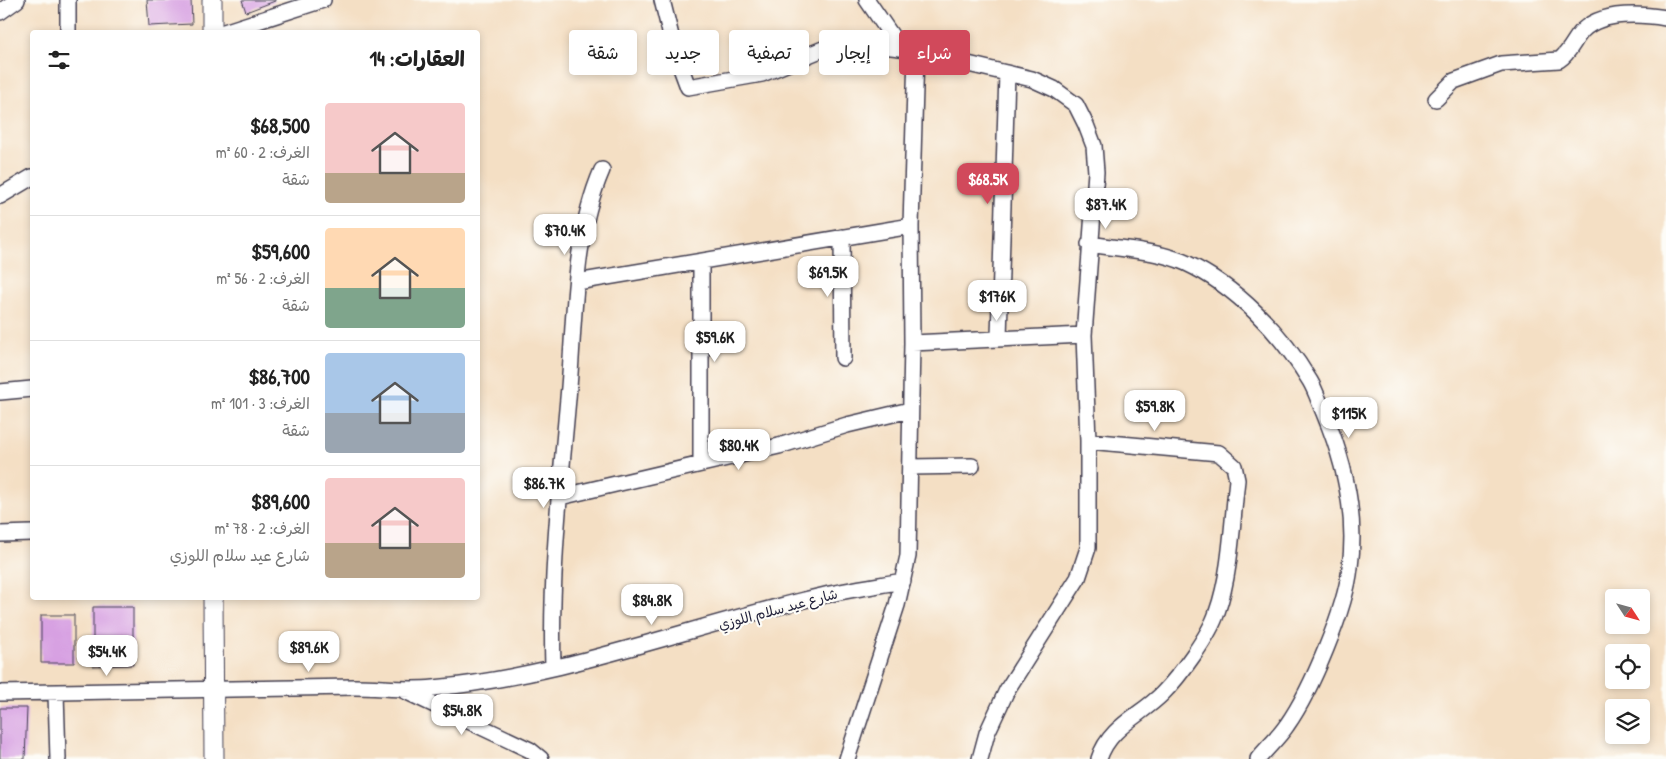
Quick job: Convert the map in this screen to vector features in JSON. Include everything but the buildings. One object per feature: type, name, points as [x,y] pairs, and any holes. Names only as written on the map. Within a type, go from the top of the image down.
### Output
[{"type":"street","points":[[68,0],[68,30]]},
{"type":"street","points":[[212,0],[212,30]]},
{"type":"street","points":[[230,30],[323,0]]},
{"type":"street","points":[[662,0],[673,46],[688,87],[762,74],[823,48],[865,44],[899,48]]},
{"type":"street","points":[[867,0],[899,47]]},
{"type":"street","points":[[1436,99],[1454,81],[1501,64],[1559,60],[1564,56],[1583,29],[1604,19],[1647,15],[1666,18]]},
{"type":"street","points":[[970,65],[1032,79],[1054,89],[1076,105],[1094,146],[1096,172],[1095,201],[1089,244],[1084,335],[1089,540],[1082,571],[1007,690],[987,732],[980,759]]},
{"type":"street","points":[[999,337],[1007,73]]},
{"type":"street","points":[[847,759],[903,581],[909,537],[912,343],[911,226],[915,75]]},
{"type":"street","points":[[553,667],[553,608],[577,282],[589,206],[602,170]]},
{"type":"street","points":[[0,196],[30,179]]},
{"type":"street","points":[[577,282],[911,226]]},
{"type":"street","points":[[842,237],[843,358]]},
{"type":"street","points":[[1089,244],[1155,254],[1184,262],[1209,276],[1228,290],[1270,328],[1295,358],[1312,383],[1333,435],[1351,504],[1353,541],[1350,570],[1344,596],[1308,688],[1287,725],[1258,759]]},
{"type":"street","points":[[701,262],[701,463]]},
{"type":"street","points":[[912,343],[999,337],[1084,335]]},
{"type":"street","points":[[0,392],[30,389]]},
{"type":"street","points":[[560,497],[779,446],[847,425],[910,410]]},
{"type":"street","points":[[1088,441],[1219,453],[1234,466],[1237,480],[1220,605],[1212,625],[1162,694],[1120,726],[1111,737],[1099,759]]},
{"type":"street","points":[[910,467],[972,466]]},
{"type":"street","points":[[0,534],[30,533]]},
{"type":"street","name":"شارع عيد سلام اللوزي","points":[[0,693],[376,686],[402,690],[460,685],[553,667],[817,597],[903,581]]},
{"type":"street","points":[[213,600],[214,759]]},
{"type":"street","points":[[402,690],[530,750],[541,759]]},
{"type":"street","points":[[56,693],[58,759]]}]
